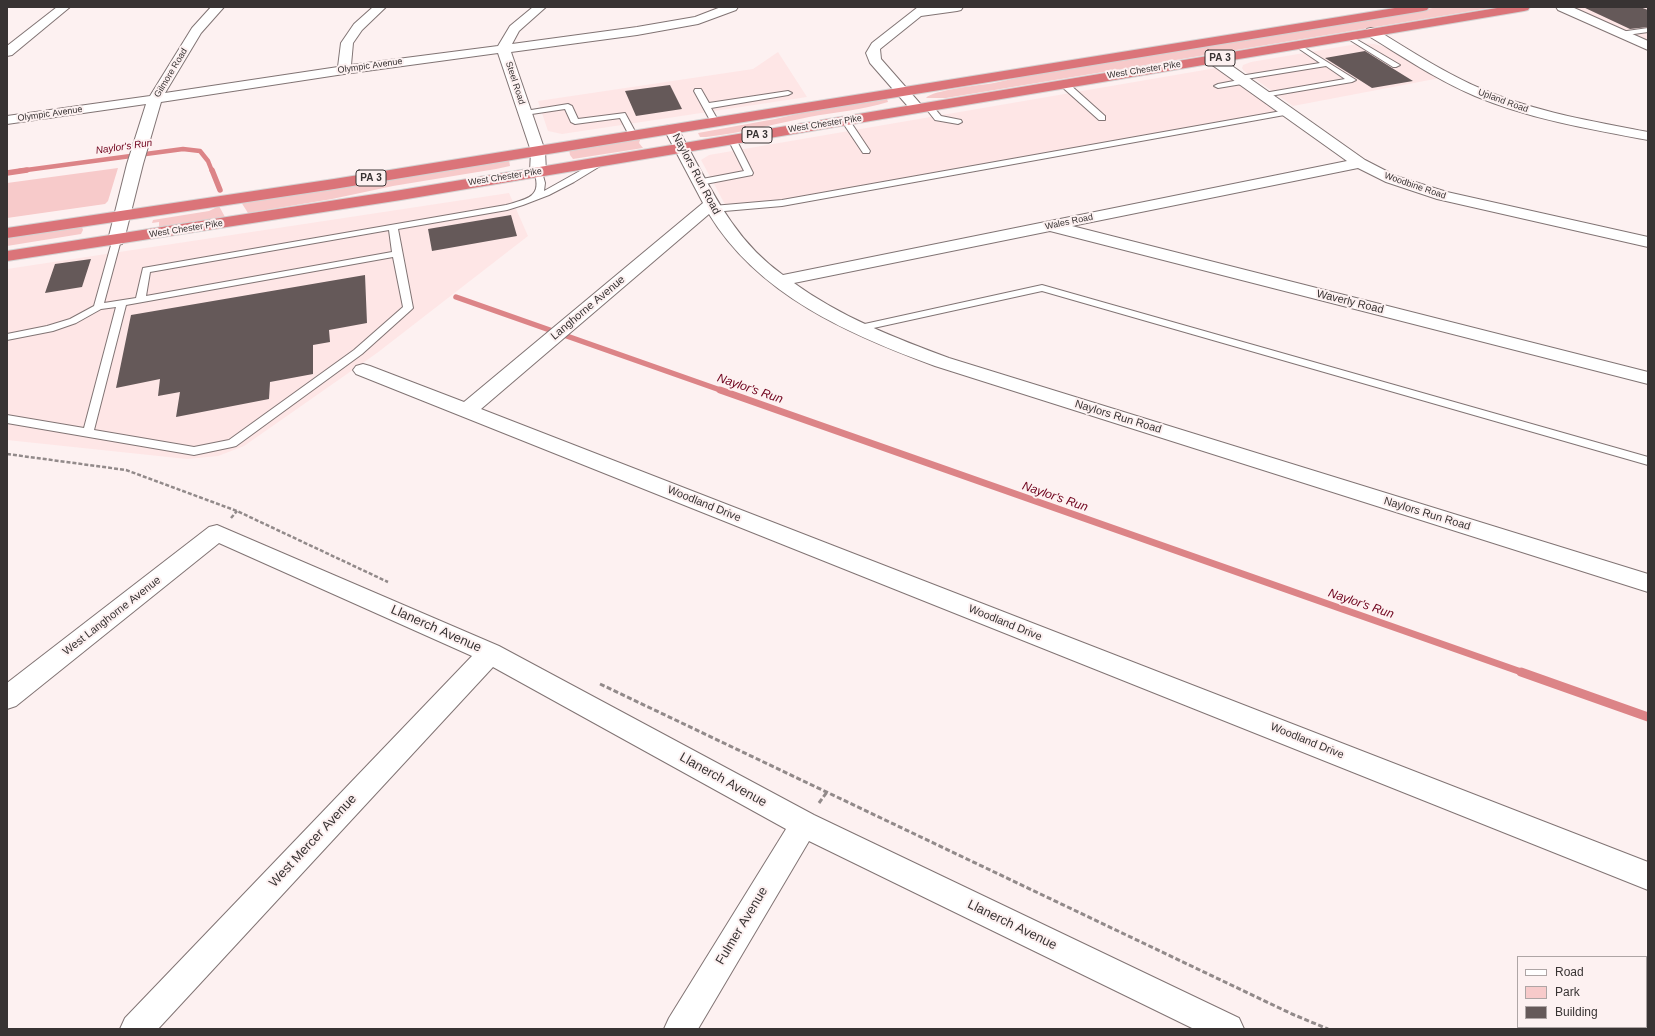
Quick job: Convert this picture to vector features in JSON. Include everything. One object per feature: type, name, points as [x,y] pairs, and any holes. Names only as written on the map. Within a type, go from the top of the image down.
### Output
[{"type":"highway","name":"West Chester Pike","points":[[7,233],[538,151],[1423,7]]},
{"type":"highway","name":"West Chester Pike","points":[[7,256],[116,240],[538,172],[1524,7]]},
{"type":"street","points":[[7,52],[64,7]]},
{"type":"street","name":"Gilmore Road","points":[[116,240],[139,148],[155,100],[196,31],[218,7]]},
{"type":"street","points":[[344,70],[347,43],[358,28],[380,7]]},
{"type":"street","name":"Steel Road","points":[[538,172],[538,151],[503,48],[514,29],[540,7]]},
{"type":"street","name":"Olympic Avenue","points":[[7,120],[155,100],[344,70],[637,31],[698,20],[732,7]]},
{"type":"street","points":[[922,107],[902,92],[875,60],[872,55],[873,50],[876,46],[922,10],[957,7]]},
{"type":"street","points":[[1562,7],[1648,46]]},
{"type":"street","name":"Upland Road","points":[[1371,32],[1463,85],[1494,99],[1548,116],[1648,136]]},
{"type":"street","name":"Woodbine Road","points":[[1213,59],[1360,163],[1391,179],[1443,196],[1648,242]]},
{"type":"street","name":"Naylors Run Road","points":[[671,129],[700,182],[711,207],[729,232],[752,258],[779,281],[813,304],[899,347],[942,362],[1648,583]]},
{"type":"street","name":"Wales Road","points":[[779,281],[1360,163]]},
{"type":"street","name":"Langhorne Avenue","points":[[466,410],[711,207]]},
{"type":"street","name":"Waverly Road","points":[[1051,226],[1648,378]]},
{"type":"street","name":"Woodland Drive","points":[[363,370],[1648,876]]},
{"type":"street","name":"Llanerch Avenue","points":[[217,533],[490,653],[804,824],[1222,1028]]},
{"type":"street","name":"West Langhorne Avenue","points":[[12,689],[217,533]]},
{"type":"street","name":"West Mercer Avenue","points":[[136,1029],[490,653]]},
{"type":"street","name":"Fulmer Avenue","points":[[680,1029],[804,824]]},
{"type":"lane","points":[[1620,34],[1648,30]]},
{"type":"lane","points":[[1347,36],[1396,65]]},
{"type":"lane","points":[[1264,95],[1352,80],[1297,45]]},
{"type":"lane","points":[[1218,86],[1327,64]]},
{"type":"lane","points":[[1064,84],[1102,118]]},
{"type":"lane","points":[[698,91],[715,122]]},
{"type":"lane","points":[[706,106],[788,93]]},
{"type":"lane","points":[[525,113],[568,106],[575,122],[622,115],[633,135]]},
{"type":"lane","points":[[922,107],[938,118],[958,122]]},
{"type":"lane","points":[[711,207],[782,203],[1287,112]]},
{"type":"lane","points":[[845,120],[866,151]]},
{"type":"lane","points":[[700,182],[749,173],[732,139]]},
{"type":"lane","points":[[140,300],[146,270],[507,207],[524,202],[558,188],[606,160]]},
{"type":"lane","points":[[535,197],[540,193],[542,188],[538,172]]},
{"type":"lane","points":[[7,419],[194,451],[232,443],[358,352],[408,308],[393,226]]},
{"type":"lane","points":[[98,307],[116,240]]},
{"type":"lane","points":[[7,337],[49,329],[73,322],[98,307],[397,254]]},
{"type":"lane","points":[[860,328],[1042,288],[1648,461]]},
{"type":"lane","points":[[88,433],[122,303]]},
{"type":"path","points":[[7,454],[126,470],[238,510],[396,586]]},
{"type":"path","points":[[597,682],[1285,1011],[1328,1029]]},
{"type":"shaded area","points":[[1574,7],[1648,7],[1648,42],[1578,12]]},
{"type":"shaded area","points":[[1363,43],[1389,48],[1440,78],[1293,106],[1244,71],[1242,68],[1243,65],[1251,62]]},
{"type":"shaded area","points":[[778,52],[807,97],[562,134],[548,131],[538,101],[753,69]]},
{"type":"shaded area","points":[[1216,68],[1281,111],[728,210],[701,160],[709,155]]},
{"type":"shaded area","points":[[509,193],[528,236],[377,353],[244,446],[218,456],[187,459],[7,440],[7,269]]},
{"type":"green space","points":[[1439,7],[1496,7],[946,98],[926,98],[930,95],[947,90],[994,83],[1039,72]]},
{"type":"green space","points":[[887,99],[888,102],[868,107],[809,117],[732,133],[700,137],[698,133],[775,119],[832,106]]},
{"type":"green space","points":[[641,137],[639,143],[643,148],[573,159],[570,155],[569,149]]},
{"type":"green space","points":[[509,160],[510,166],[496,169],[393,186],[332,199],[248,213],[241,202]]},
{"type":"green space","points":[[118,168],[108,201],[105,204],[7,218],[7,183]]},
{"type":"green space","points":[[219,206],[225,217],[159,227],[159,222],[152,223],[153,220],[209,211]]},
{"type":"green space","points":[[82,227],[83,230],[81,234],[7,246],[7,237]]},
{"type":"building","points":[[1583,7],[1640,7],[1648,10],[1648,27],[1630,29]]},
{"type":"building","points":[[1365,51],[1413,81],[1372,88],[1325,58]]},
{"type":"building","points":[[670,85],[682,109],[636,116],[625,91]]},
{"type":"building","points":[[511,215],[517,236],[432,251],[428,229]]},
{"type":"building","points":[[91,259],[82,287],[45,293],[55,264]]},
{"type":"building","points":[[365,275],[367,323],[329,330],[330,342],[313,345],[313,374],[270,382],[269,399],[176,417],[180,392],[158,396],[160,379],[116,388],[131,315]]},
{"type":"waterway","name":"Naylor's Run","points":[[19,171],[183,149],[200,151],[208,161],[212,171]]},
{"type":"waterway","name":"Naylor's Run","points":[[7,173],[27,170]]},
{"type":"waterway","name":"Naylor's Run","points":[[212,170],[220,190]]},
{"type":"waterway","name":"Naylor's Run","points":[[456,297],[723,391]]},
{"type":"waterway","name":"Naylor's Run","points":[[720,390],[1524,673]]},
{"type":"waterway","name":"Naylor's Run","points":[[1521,672],[1648,717]]}]
